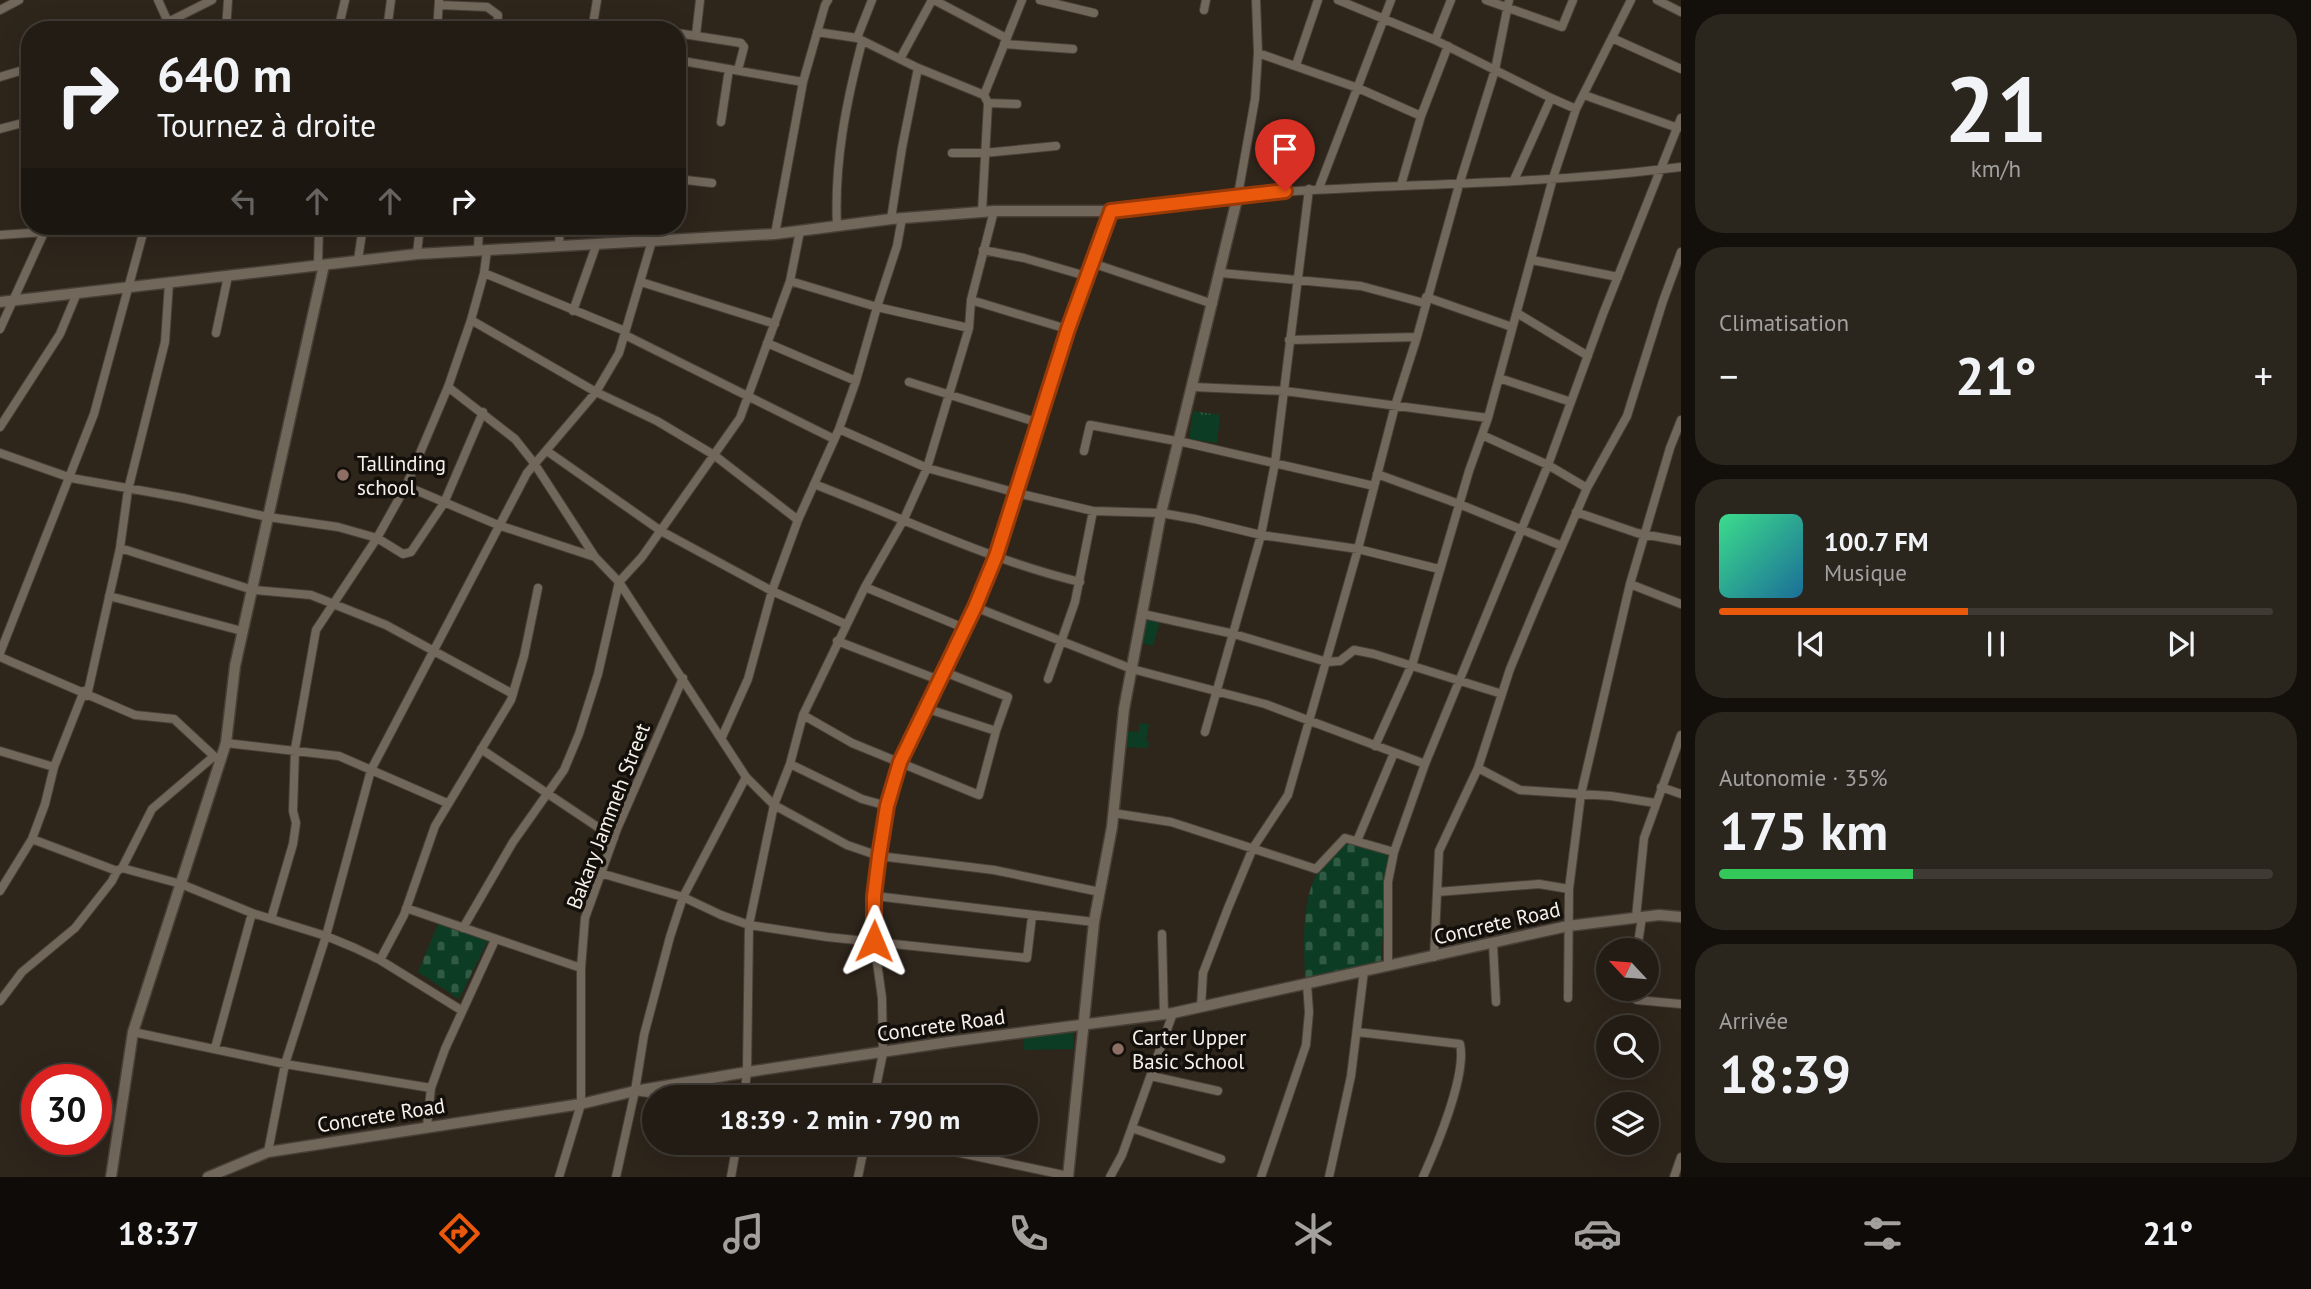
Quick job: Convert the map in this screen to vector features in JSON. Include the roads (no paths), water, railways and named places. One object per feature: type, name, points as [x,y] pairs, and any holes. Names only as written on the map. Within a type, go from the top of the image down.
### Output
[{"type":"street","points":[[2,6],[19,0]]},
{"type":"street","points":[[158,0],[168,21]]},
{"type":"street","points":[[171,21],[212,0]]},
{"type":"street","points":[[227,21],[228,0]]},
{"type":"street","points":[[340,21],[345,0]]},
{"type":"street","points":[[388,21],[391,0]]},
{"type":"street","points":[[594,21],[597,0]]},
{"type":"street","points":[[696,35],[701,0]]},
{"type":"street","points":[[837,227],[838,154],[845,109],[859,40],[873,0]]},
{"type":"street","points":[[900,59],[933,0],[1005,41],[1073,49]]},
{"type":"street","points":[[745,1085],[749,925],[774,805],[790,764],[803,715],[864,587],[904,519],[927,468],[950,394],[969,328],[971,300],[983,250],[988,211],[984,153],[986,99],[1022,0]]},
{"type":"street","points":[[1040,0],[1094,13]]},
{"type":"street","points":[[1204,10],[1206,0]]},
{"type":"street","points":[[970,1155],[1068,1176],[1094,922],[1113,813],[1124,709],[1161,513],[1238,195],[1255,99],[1258,53],[1256,0]]},
{"type":"street","points":[[1296,65],[1318,0]]},
{"type":"street","points":[[1338,0],[1435,40],[1576,109]]},
{"type":"street","points":[[1319,188],[1391,0]]},
{"type":"street","points":[[1435,40],[1451,0]]},
{"type":"street","points":[[1486,0],[1508,4],[1562,27],[1573,0]]},
{"type":"street","points":[[1375,746],[1410,667],[1488,418],[1553,178],[1576,109],[1631,0]]},
{"type":"street","points":[[1657,0],[1681,12]]},
{"type":"street","points":[[775,234],[803,82],[825,2]]},
{"type":"street","points":[[438,21],[439,3],[487,4],[498,15],[498,21]]},
{"type":"street","points":[[1201,1007],[1203,973],[1253,848],[1288,794],[1310,723],[1425,300],[1495,70],[1508,4]]},
{"type":"street","points":[[817,32],[859,40],[986,99],[1017,104]]},
{"type":"street","points":[[686,34],[744,44],[733,69],[721,122]]},
{"type":"street","points":[[1612,38],[1681,69]]},
{"type":"street","points":[[1401,186],[1421,116],[1448,46]]},
{"type":"street","points":[[1258,53],[1359,88],[1421,116]]},
{"type":"street","points":[[686,61],[803,82]]},
{"type":"street","points":[[722,737],[748,679],[772,591],[798,520],[839,429],[897,246],[902,148],[918,68]]},
{"type":"street","points":[[0,77],[21,71]]},
{"type":"street","points":[[1584,95],[1678,128]]},
{"type":"street","points":[[1514,180],[1550,98]]},
{"type":"street","points":[[1388,966],[1388,882],[1394,852],[1425,764],[1548,465],[1681,118]]},
{"type":"street","points":[[0,129],[21,123]]},
{"type":"street","points":[[952,153],[984,153],[1056,146]]},
{"type":"street","points":[[0,302],[417,254],[775,234],[897,218],[988,211],[1111,211],[1319,188],[1459,185],[1681,167]]},
{"type":"street","points":[[686,180],[712,183]]},
{"type":"street","points":[[1205,732],[1261,535],[1275,463],[1309,189]]},
{"type":"street","points":[[876,1085],[883,1053],[882,998],[874,941],[874,896],[887,806],[900,762],[975,607],[996,556],[1086,275],[1111,211]]},
{"type":"street","points":[[0,235],[21,232]]},
{"type":"street","points":[[463,928],[513,842],[564,770],[579,734],[598,674],[619,582],[642,557],[740,418],[790,281],[800,232]]},
{"type":"street","points":[[0,329],[43,235]]},
{"type":"street","points":[[142,235],[94,414],[0,655],[135,715],[174,719],[218,758]]},
{"type":"street","points":[[111,1177],[133,1032],[218,758],[226,743],[235,666],[321,265],[319,235]]},
{"type":"street","points":[[358,261],[362,235]]},
{"type":"street","points":[[417,254],[420,235]]},
{"type":"street","points":[[271,919],[293,844],[296,823],[293,811],[295,749],[316,630],[377,538],[406,486],[448,387],[484,273],[480,235]]},
{"type":"street","points":[[559,245],[560,235]]},
{"type":"street","points":[[268,1152],[285,1064],[326,936],[372,771],[498,525],[534,463],[596,391],[620,353],[652,240]]},
{"type":"street","points":[[573,311],[597,243]]},
{"type":"street","points":[[983,250],[1086,275]]},
{"type":"street","points":[[1434,957],[1439,850],[1478,768],[1514,658],[1576,512],[1626,416],[1681,252]]},
{"type":"street","points":[[1532,260],[1618,277]]},
{"type":"street","points":[[1091,263],[1213,304]]},
{"type":"street","points":[[484,273],[625,333],[834,439]]},
{"type":"street","points":[[1221,273],[1361,286],[1425,300],[1512,327]]},
{"type":"street","points":[[216,333],[228,276]]},
{"type":"street","points":[[790,281],[877,307],[969,328]]},
{"type":"street","points":[[641,282],[775,324]]},
{"type":"street","points":[[0,891],[32,839],[45,804],[54,767],[86,694],[120,548],[128,490],[165,342],[169,284]]},
{"type":"street","points":[[0,428],[60,334],[77,293]]},
{"type":"street","points":[[971,300],[1068,329]]},
{"type":"street","points":[[1517,313],[1588,356]]},
{"type":"street","points":[[471,320],[714,455],[798,520]]},
{"type":"street","points":[[1289,340],[1417,337]]},
{"type":"street","points":[[767,343],[856,381]]},
{"type":"street","points":[[1499,378],[1571,402]]},
{"type":"street","points":[[909,382],[1039,423]]},
{"type":"street","points":[[448,387],[515,439],[534,463],[595,557],[619,582],[746,777],[774,805],[846,845],[879,856],[994,870],[1100,892]]},
{"type":"street","points":[[1193,387],[1285,391],[1488,418]]},
{"type":"street","points":[[0,453],[71,478],[183,498],[268,517],[338,527],[377,538],[403,554],[411,552],[444,503],[483,412]]},
{"type":"street","points":[[1567,998],[1569,889],[1581,794],[1630,584],[1670,448],[1681,420]]},
{"type":"street","points":[[1084,451],[1090,425],[1374,486]]},
{"type":"street","points":[[839,429],[927,468],[1017,493],[1093,510],[1161,513],[1261,535],[1358,549],[1439,569]]},
{"type":"street","points":[[1482,435],[1548,465],[1587,488]]},
{"type":"street","points":[[547,451],[661,531],[772,591],[845,624]]},
{"type":"street","points":[[1377,474],[1562,546]]},
{"type":"street","points":[[814,484],[996,556],[1046,574],[1080,582]]},
{"type":"street","points":[[406,486],[498,525],[595,557]]},
{"type":"street","points":[[1048,679],[1063,642],[1080,582],[1093,510]]},
{"type":"street","points":[[1576,512],[1645,534],[1681,541]]},
{"type":"street","points":[[120,548],[253,590],[311,595],[386,625],[513,694]]},
{"type":"street","points":[[1630,584],[1681,604]]},
{"type":"street","points":[[864,587],[964,628]]},
{"type":"street","points":[[380,960],[406,908],[431,836],[447,803],[513,694],[538,588]]},
{"type":"street","points":[[109,596],[242,631]]},
{"type":"street","points":[[975,607],[1132,669],[1265,704],[1425,764]]},
{"type":"street","points":[[1143,614],[1234,635],[1327,662],[1340,661],[1354,650],[1374,654],[1502,694]]},
{"type":"street","points":[[837,641],[932,677],[942,671]]},
{"type":"street","points":[[803,715],[852,743],[979,795],[1008,697],[942,671]]},
{"type":"street","name":"Bakary Jammeh Street","points":[[559,1177],[580,1104],[581,968],[585,918],[614,838],[683,678]]},
{"type":"street","points":[[925,708],[996,731]]},
{"type":"street","points":[[1638,938],[1644,838],[1681,735]]},
{"type":"street","points":[[226,743],[339,756],[447,803]]},
{"type":"street","points":[[481,749],[614,838]]},
{"type":"street","points":[[0,751],[54,767]]},
{"type":"street","points":[[1357,841],[1394,753]]},
{"type":"street","points":[[0,1001],[22,972],[75,928],[120,869],[152,809],[218,758]]},
{"type":"street","points":[[790,764],[862,799],[887,806]]},
{"type":"street","points":[[1478,768],[1520,790],[1655,803]]},
{"type":"street","points":[[616,1177],[644,1035],[683,897],[746,777]]},
{"type":"street","points":[[1661,786],[1681,794]]},
{"type":"street","points":[[1113,813],[1171,822],[1316,869],[1345,838],[1394,852]]},
{"type":"street","points":[[32,839],[120,869],[181,884],[252,913],[326,936],[380,960],[461,1010]]},
{"type":"street","points":[[600,873],[683,897],[749,925],[1027,958],[1032,916]]},
{"type":"street","points":[[1437,892],[1539,884],[1569,889]]},
{"type":"street","points":[[874,896],[1094,922]]},
{"type":"street","points":[[406,908],[581,968]]},
{"type":"street","points":[[215,1048],[252,913]]},
{"type":"street","name":"Concrete Road","points":[[208,1177],[268,1152],[580,1104],[635,1091],[747,1072],[949,1042],[1169,1014],[1568,926],[1659,915],[1681,917]]},
{"type":"street","points":[[1110,1177],[1122,1155],[1151,1076],[1169,1014],[1162,934]]},
{"type":"street","points":[[427,1126],[431,1088],[461,1010],[495,940]]},
{"type":"street","points":[[1493,944],[1496,1002]]},
{"type":"street","points":[[1329,1177],[1351,1076],[1364,971]]},
{"type":"street","points":[[1261,1177],[1306,1045],[1309,1012],[1307,984]]},
{"type":"street","points":[[1648,1001],[1681,1004]]},
{"type":"street","points":[[133,1032],[285,1064],[431,1088]]},
{"type":"street","points":[[1357,1032],[1460,1044],[1461,1061],[1457,1086],[1423,1177]]},
{"type":"street","points":[[1151,1076],[1218,1091]]},
{"type":"street","points":[[635,1091],[642,1092]]},
{"type":"street","points":[[1132,1128],[1221,1159]]},
{"type":"street","points":[[731,1177],[735,1155]]},
{"type":"street","points":[[858,1177],[862,1155]]},
{"type":"street","points":[[1674,1177],[1681,1157]]},
{"type":"place","name":"Tallinding school","points":[[343,475]]},
{"type":"place","name":"Carter Upper Basic School","points":[[1118,1049]]}]
